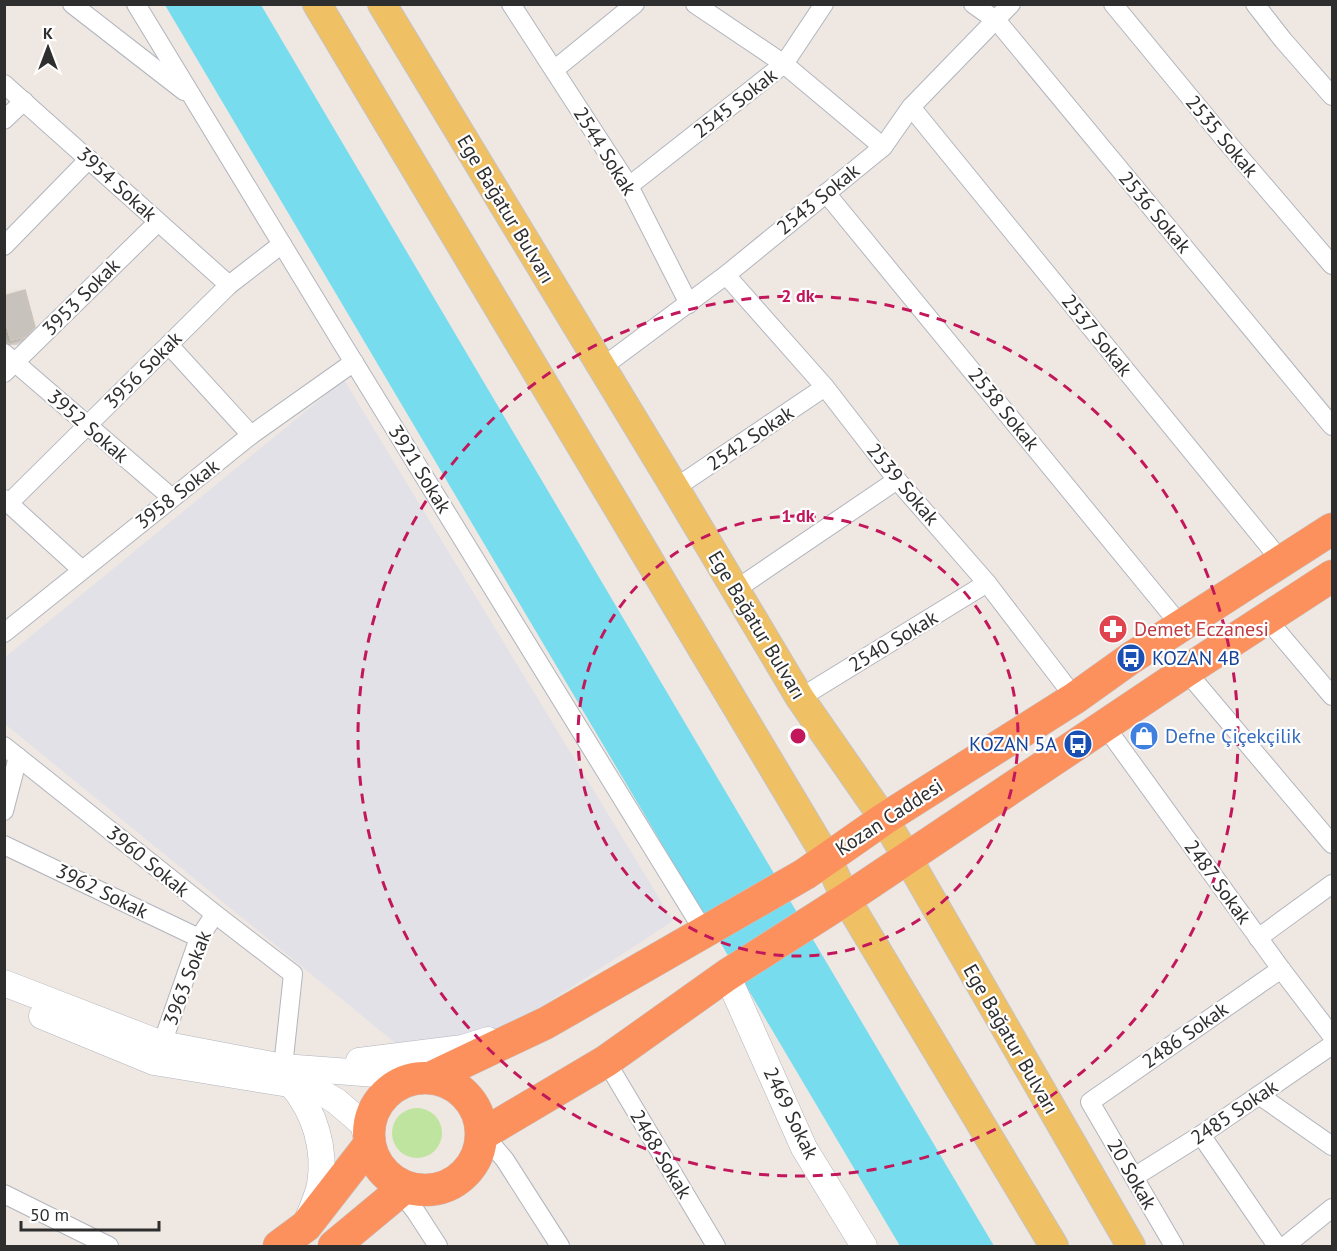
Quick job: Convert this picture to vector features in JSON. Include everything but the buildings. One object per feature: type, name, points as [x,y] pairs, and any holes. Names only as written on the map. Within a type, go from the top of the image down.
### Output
[{"type":"highway","name":"Kozan Caddesi","points":[[430,1078],[546,1023],[705,933],[816,866],[884,819],[1075,698],[1131,658],[1332,529]]},
{"type":"highway","points":[[483,1134],[606,1061],[727,975],[1332,576]]},
{"type":"highway","points":[[334,1246],[402,1190],[436,1190],[462,1178],[480,1151],[483,1134],[481,1119],[461,1091],[446,1081],[430,1078],[407,1081],[391,1089],[375,1107],[369,1125],[369,1146],[377,1164],[402,1190]]},
{"type":"highway","points":[[279,1246],[306,1226],[369,1146]]},
{"type":"main road","points":[[317,4],[816,866],[834,906],[1054,1246]]},
{"type":"main road","name":"Ege Bağatur Bulvarı","points":[[382,4],[800,698],[884,819],[907,857],[1131,1246]]},
{"type":"main road","name":"2469 Sokak","points":[[727,975],[804,1148],[864,1246]]},
{"type":"main road","points":[[4,983],[162,1044],[294,1073],[463,1048],[546,1023]]},
{"type":"main road","points":[[4,1000],[154,1062],[294,1073],[430,1078]]},
{"type":"main road","points":[[294,1073],[336,1101],[363,1124],[369,1146]]},
{"type":"main road","points":[[294,1073],[311,1113],[321,1151],[320,1186],[306,1226]]},
{"type":"street","points":[[72,4],[192,97]]},
{"type":"street","name":"3921 Sokak","points":[[136,4],[705,933]]},
{"type":"street","name":"2544 Sokak","points":[[511,4],[629,186],[689,304]]},
{"type":"street","points":[[554,70],[635,4]]},
{"type":"street","points":[[695,4],[784,64],[883,147]]},
{"type":"street","name":"2545 Sokak","points":[[629,186],[784,64],[824,4]]},
{"type":"street","name":"2536 Sokak","points":[[973,4],[997,21],[1332,426]]},
{"type":"street","name":"2543 Sokak","points":[[601,368],[689,304],[883,147],[911,107],[1011,4]]},
{"type":"street","name":"2535 Sokak","points":[[1113,4],[1332,265]]},
{"type":"street","points":[[1255,4],[1332,96]]},
{"type":"street","name":"3954 Sokak","points":[[4,84],[229,285]]},
{"type":"street","points":[[4,120],[24,101]]},
{"type":"street","name":"2537 Sokak","points":[[911,107],[1282,562]]},
{"type":"street","points":[[4,246],[89,159]]},
{"type":"street","name":"2538 Sokak","points":[[826,193],[1181,626]]},
{"type":"street","name":"3953 Sokak","points":[[8,363],[158,222]]},
{"type":"street","name":"3956 Sokak","points":[[7,501],[87,426],[229,285],[282,244]]},
{"type":"street","name":"2539 Sokak","points":[[726,275],[825,387],[897,480],[987,583],[1075,698]]},
{"type":"street","points":[[169,345],[251,435]]},
{"type":"street","name":"3958 Sokak","points":[[4,633],[251,435],[354,362]]},
{"type":"street","name":"3952 Sokak","points":[[8,363],[172,498]]},
{"type":"street","name":"2542 Sokak","points":[[675,488],[825,387]]},
{"type":"street","points":[[735,590],[897,480]]},
{"type":"street","points":[[7,501],[82,570]]},
{"type":"street","name":"2540 Sokak","points":[[800,698],[987,583]]},
{"type":"street","points":[[1268,619],[1332,696]]},
{"type":"street","points":[[1186,671],[1332,844]]},
{"type":"street","name":"2487 Sokak","points":[[1105,726],[1258,938],[1332,1036]]},
{"type":"street","points":[[4,811],[11,751]]},
{"type":"street","name":"3960 Sokak","points":[[11,751],[293,974],[294,1073]]},
{"type":"street","name":"3962 Sokak","points":[[4,844],[199,938]]},
{"type":"street","points":[[1258,938],[1332,884]]},
{"type":"street","name":"3963 Sokak","points":[[162,1044],[199,938],[215,914]]},
{"type":"street","name":"2486 Sokak","points":[[1090,1102],[1281,969]]},
{"type":"street","name":"2485 Sokak","points":[[1134,1177],[1201,1135],[1332,1045]]},
{"type":"street","name":"2468 Sokak","points":[[606,1061],[716,1246]]},
{"type":"street","points":[[1259,1095],[1332,1146]]},
{"type":"street","name":"20 Sokak","points":[[1090,1102],[1174,1246]]},
{"type":"street","points":[[483,1134],[505,1160],[560,1246]]},
{"type":"street","points":[[1201,1135],[1277,1246]]},
{"type":"street","points":[[402,1190],[438,1246]]},
{"type":"street","points":[[4,1194],[109,1246]]},
{"type":"street","points":[[1285,1246],[1332,1208]]},
{"type":"shaded area","points":[[344,380],[673,921],[501,1033],[404,1050],[5,724],[4,658]]},
{"type":"green space","points":[[412,1108],[422,1108],[435,1115],[442,1128],[442,1138],[435,1151],[422,1158],[412,1158],[403,1154],[396,1147],[392,1138],[392,1128],[396,1119],[403,1112]]},
{"type":"water","points":[[165,5],[261,5],[994,1246],[900,1246]]},
{"type":"place","name":"Demet Eczanesi","points":[[1113,629]]},
{"type":"place","name":"KOZAN 4B","points":[[1131,658]]},
{"type":"place","name":"Defne Çiçekçilik","points":[[1144,736]]},
{"type":"place","name":"KOZAN 5A","points":[[1078,744]]}]
